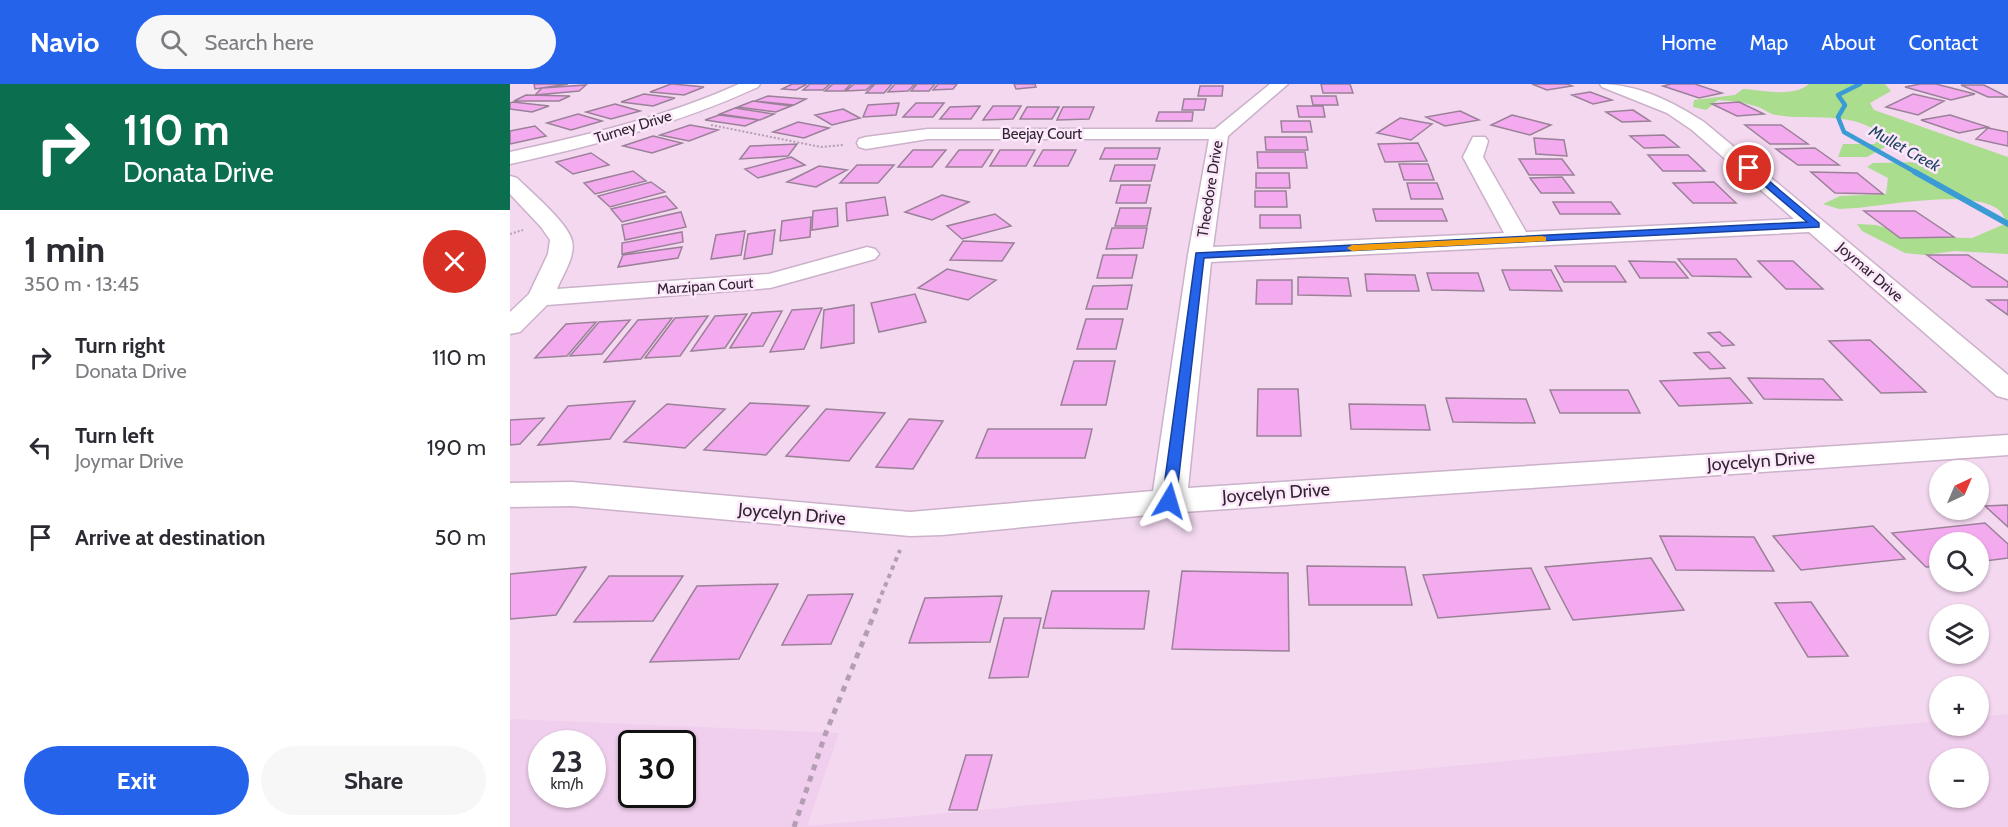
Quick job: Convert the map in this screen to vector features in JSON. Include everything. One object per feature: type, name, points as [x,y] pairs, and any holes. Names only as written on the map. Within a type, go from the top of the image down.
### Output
[{"type":"street","name":"Turney Drive","points":[[510,158],[598,138],[670,117],[752,84]]},
{"type":"street","name":"Theodore Drive","points":[[1169,501],[1200,255],[1219,134],[1280,84]]},
{"type":"street","name":"Joymar Drive","points":[[1608,84],[1673,109],[1698,126],[2008,390]]},
{"type":"street","name":"Beejay Court","points":[[866,143],[927,134],[1219,134]]},
{"type":"street","points":[[1479,141],[1473,157],[1519,240]]},
{"type":"street","points":[[510,182],[550,223],[561,240],[560,254],[540,298],[510,326]]},
{"type":"street","points":[[1200,255],[1816,225]]},
{"type":"street","name":"Marzipan Court","points":[[540,298],[770,281],[867,254]]},
{"type":"street","name":"Joycelyn Drive","points":[[510,495],[572,494],[910,524],[942,523],[1169,501],[2008,445]]},
{"type":"path","points":[[670,117],[821,147],[866,143]]},
{"type":"path","points":[[794,827],[825,735],[910,524]]},
{"type":"shaded area","points":[[2008,714],[2008,827],[510,827],[510,719],[839,733],[807,826],[1929,722],[1929,736],[1989,736],[1989,716]]},
{"type":"green space","points":[[1809,84],[1885,84],[1891,91],[1870,103],[1874,110],[2008,157],[2008,254],[1955,251],[1924,255],[1905,253],[1862,231],[1857,224],[1876,225],[1917,237],[1972,238],[2007,223],[2000,211],[1988,204],[1953,199],[1839,209],[1823,204],[1840,196],[1886,194],[1888,178],[1867,167],[1873,163],[1920,162],[1918,153],[1887,146],[1867,157],[1838,157],[1843,144],[1875,144],[1878,132],[1867,125],[1842,119],[1776,115],[1755,106],[1732,101],[1718,100],[1706,110],[1693,107],[1694,100],[1735,95],[1743,89],[1786,92]]},
{"type":"building","points":[[534,84],[568,84],[535,89]]},
{"type":"building","points":[[671,84],[704,87],[684,95],[650,92]]},
{"type":"building","points":[[792,84],[807,84],[796,90],[782,89]]},
{"type":"building","points":[[810,84],[830,84],[823,90],[803,90]]},
{"type":"building","points":[[833,84],[851,84],[844,91],[825,91]]},
{"type":"building","points":[[854,84],[873,84],[866,90],[846,91]]},
{"type":"building","points":[[875,84],[892,84],[884,93],[866,93]]},
{"type":"building","points":[[895,84],[915,84],[908,91],[888,92]]},
{"type":"building","points":[[917,84],[935,84],[929,91],[911,91]]},
{"type":"building","points":[[938,84],[957,84],[953,89],[933,90]]},
{"type":"building","points":[[1014,84],[1035,84],[1036,87],[1016,89]]},
{"type":"building","points":[[1321,84],[1350,84],[1353,93],[1323,93]]},
{"type":"building","points":[[1532,84],[1567,84],[1572,86],[1547,90]]},
{"type":"building","points":[[1695,84],[1722,93],[1699,98],[1663,86]]},
{"type":"building","points":[[1936,84],[1975,94],[1951,100],[1905,87]]},
{"type":"building","points":[[586,85],[579,91],[535,95],[542,88]]},
{"type":"building","points":[[1961,85],[1984,85],[2008,97],[1988,97]]},
{"type":"building","points":[[1200,86],[1223,86],[1222,96],[1198,96]]},
{"type":"building","points":[[1590,92],[1612,100],[1593,104],[1572,95]]},
{"type":"building","points":[[644,94],[675,98],[653,106],[621,102]]},
{"type":"building","points":[[1913,94],[1944,101],[1918,115],[1886,107]]},
{"type":"building","points":[[526,95],[570,96],[559,101],[514,101]]},
{"type":"building","points":[[768,96],[806,99],[794,105],[755,101]]},
{"type":"building","points":[[1311,96],[1336,96],[1338,105],[1313,105]]},
{"type":"building","points":[[1184,99],[1206,99],[1204,110],[1182,110]]},
{"type":"building","points":[[753,101],[791,106],[776,112],[738,107]]},
{"type":"building","points":[[1739,102],[1764,114],[1737,116],[1712,104]]},
{"type":"building","points":[[510,103],[549,106],[532,112],[510,109]]},
{"type":"building","points":[[899,103],[896,115],[863,117],[868,105]]},
{"type":"building","points":[[916,103],[944,103],[933,117],[903,117]]},
{"type":"building","points":[[615,104],[640,111],[611,119],[586,112]]},
{"type":"building","points":[[980,106],[971,119],[940,119],[950,107]]},
{"type":"building","points":[[993,106],[1021,106],[1013,119],[983,120]]},
{"type":"building","points":[[1297,106],[1323,106],[1325,117],[1299,117]]},
{"type":"building","points":[[1027,107],[1059,107],[1052,119],[1020,119]]},
{"type":"building","points":[[1063,107],[1094,107],[1089,119],[1057,120]]},
{"type":"building","points":[[735,108],[774,114],[760,120],[720,114]]},
{"type":"building","points":[[843,109],[860,118],[832,125],[815,115]]},
{"type":"building","points":[[1633,110],[1650,121],[1622,122],[1606,112]]},
{"type":"building","points":[[1460,111],[1479,120],[1445,126],[1426,117]]},
{"type":"building","points":[[1159,112],[1193,112],[1192,121],[1156,121]]},
{"type":"building","points":[[578,114],[602,121],[571,130],[547,123]]},
{"type":"building","points":[[719,115],[759,120],[745,126],[705,120]]},
{"type":"building","points":[[1512,115],[1551,125],[1530,135],[1491,125]]},
{"type":"building","points":[[1950,115],[1988,127],[1959,133],[1921,120]]},
{"type":"building","points":[[1400,118],[1432,124],[1411,140],[1377,133]]},
{"type":"building","points":[[1281,121],[1310,121],[1312,132],[1282,132]]},
{"type":"building","points":[[798,122],[829,128],[804,138],[773,132]]},
{"type":"building","points":[[690,125],[718,130],[689,141],[660,135]]},
{"type":"building","points":[[1745,125],[1781,125],[1808,144],[1770,144]]},
{"type":"building","points":[[535,126],[546,136],[510,144],[510,131]]},
{"type":"building","points":[[1988,128],[2008,132],[2008,146],[1976,139]]},
{"type":"building","points":[[1664,135],[1679,147],[1644,148],[1630,136]]},
{"type":"building","points":[[653,136],[682,143],[652,153],[623,146]]},
{"type":"building","points":[[1265,137],[1306,137],[1308,150],[1266,150]]},
{"type":"building","points":[[1534,138],[1564,140],[1567,156],[1536,154]]},
{"type":"building","points":[[1418,143],[1427,161],[1385,162],[1378,144]]},
{"type":"building","points":[[797,144],[788,156],[740,159],[750,146]]},
{"type":"building","points":[[1105,148],[1160,148],[1157,159],[1100,159]]},
{"type":"building","points":[[1815,148],[1839,165],[1798,165],[1776,149]]},
{"type":"building","points":[[913,150],[946,150],[932,167],[898,167]]},
{"type":"building","points":[[959,150],[993,150],[982,167],[946,167]]},
{"type":"building","points":[[1000,150],[1035,150],[1026,166],[990,166]]},
{"type":"building","points":[[1043,150],[1076,150],[1068,166],[1034,166]]},
{"type":"building","points":[[1257,152],[1305,152],[1307,168],[1258,168]]},
{"type":"building","points":[[591,153],[609,165],[573,174],[556,162]]},
{"type":"building","points":[[1648,155],[1688,155],[1705,171],[1663,171]]},
{"type":"building","points":[[791,157],[805,165],[758,178],[745,169]]},
{"type":"building","points":[[1519,159],[1562,159],[1574,175],[1529,175]]},
{"type":"building","points":[[1399,164],[1428,164],[1434,180],[1404,180]]},
{"type":"building","points":[[857,165],[894,165],[878,183],[840,183]]},
{"type":"building","points":[[1115,165],[1155,165],[1151,181],[1110,181]]},
{"type":"building","points":[[819,166],[847,170],[816,187],[787,182]]},
{"type":"building","points":[[633,171],[646,181],[595,194],[584,183]]},
{"type":"building","points":[[1811,172],[1857,173],[1883,194],[1835,193]]},
{"type":"building","points":[[1256,173],[1289,173],[1290,188],[1256,188]]},
{"type":"building","points":[[1562,177],[1574,193],[1541,193],[1530,178]]},
{"type":"building","points":[[651,182],[665,192],[610,207],[598,196]]},
{"type":"building","points":[[1714,182],[1736,203],[1693,203],[1673,183]]},
{"type":"building","points":[[1407,183],[1437,183],[1443,199],[1411,199]]},
{"type":"building","points":[[1121,185],[1150,185],[1146,203],[1116,203]]},
{"type":"building","points":[[1255,191],[1286,191],[1287,207],[1255,207]]},
{"type":"building","points":[[942,195],[969,202],[932,220],[905,212]]},
{"type":"building","points":[[666,196],[677,208],[622,222],[611,209]]},
{"type":"building","points":[[885,197],[888,215],[847,221],[846,203]]},
{"type":"building","points":[[1553,202],[1611,202],[1620,214],[1560,214]]},
{"type":"building","points":[[837,208],[838,226],[812,230],[813,211]]},
{"type":"building","points":[[1120,208],[1151,208],[1147,226],[1115,226]]},
{"type":"building","points":[[1373,209],[1442,209],[1447,221],[1376,221]]},
{"type":"building","points":[[1864,211],[1915,211],[1954,237],[1900,238]]},
{"type":"building","points":[[681,212],[686,227],[625,240],[622,225]]},
{"type":"building","points":[[995,214],[1011,226],[962,239],[947,226]]},
{"type":"building","points":[[1260,215],[1300,215],[1301,228],[1260,228]]},
{"type":"building","points":[[811,217],[810,237],[780,241],[782,221]]},
{"type":"building","points":[[1112,228],[1147,228],[1143,248],[1106,249]]},
{"type":"building","points":[[775,230],[772,254],[744,259],[748,234]]},
{"type":"building","points":[[745,231],[741,255],[711,259],[716,235]]},
{"type":"building","points":[[682,232],[683,242],[622,254],[622,243]]},
{"type":"building","points":[[963,241],[1014,243],[1002,261],[950,260]]},
{"type":"building","points":[[682,247],[678,258],[618,267],[623,255]]},
{"type":"building","points":[[1103,255],[1137,255],[1132,278],[1097,278]]},
{"type":"building","points":[[1927,255],[1968,255],[2008,282],[2008,287],[1972,287]]},
{"type":"building","points":[[1678,259],[1736,259],[1751,277],[1692,276]]},
{"type":"building","points":[[1629,261],[1675,262],[1688,278],[1640,278]]},
{"type":"building","points":[[1758,261],[1793,261],[1823,289],[1786,289]]},
{"type":"building","points":[[1555,266],[1615,266],[1626,282],[1564,282]]},
{"type":"building","points":[[947,269],[996,280],[968,300],[918,288]]},
{"type":"building","points":[[1502,270],[1551,270],[1562,291],[1510,290]]},
{"type":"building","points":[[1427,273],[1478,273],[1484,291],[1432,290]]},
{"type":"building","points":[[1365,274],[1415,275],[1419,291],[1367,291]]},
{"type":"building","points":[[1298,277],[1348,278],[1351,296],[1298,295]]},
{"type":"building","points":[[1257,280],[1292,280],[1292,304],[1256,304]]},
{"type":"building","points":[[1132,285],[1127,309],[1086,309],[1093,286]]},
{"type":"building","points":[[915,294],[926,322],[879,332],[871,303]]},
{"type":"building","points":[[1987,300],[2008,300],[2008,315]]},
{"type":"building","points":[[854,305],[854,343],[821,348],[824,310]]},
{"type":"building","points":[[822,308],[804,349],[770,352],[792,310]]},
{"type":"building","points":[[782,311],[763,346],[730,348],[752,313]]},
{"type":"building","points":[[747,314],[725,348],[691,351],[715,316]]},
{"type":"building","points":[[708,316],[680,356],[645,358],[675,318]]},
{"type":"building","points":[[672,318],[641,359],[604,362],[638,320]]},
{"type":"building","points":[[1086,319],[1123,319],[1116,349],[1077,349]]},
{"type":"building","points":[[630,320],[602,354],[570,356],[599,322]]},
{"type":"building","points":[[596,322],[567,356],[535,358],[566,324]]},
{"type":"building","points":[[1720,332],[1734,345],[1722,346],[1708,333]]},
{"type":"building","points":[[1870,340],[1926,392],[1881,393],[1829,341]]},
{"type":"building","points":[[1709,352],[1725,368],[1710,369],[1694,353]]},
{"type":"building","points":[[1074,361],[1115,361],[1106,405],[1061,405]]},
{"type":"building","points":[[1730,378],[1752,403],[1679,406],[1660,381]]},
{"type":"building","points":[[1748,378],[1823,379],[1842,400],[1764,399]]},
{"type":"building","points":[[1258,389],[1298,389],[1301,436],[1257,436]]},
{"type":"building","points":[[1550,390],[1628,390],[1640,413],[1560,413]]},
{"type":"building","points":[[1446,398],[1526,399],[1535,423],[1453,422]]},
{"type":"building","points":[[635,401],[610,439],[538,445],[568,406]]},
{"type":"building","points":[[750,403],[809,406],[766,455],[704,450]]},
{"type":"building","points":[[667,404],[725,409],[685,448],[624,442]]},
{"type":"building","points":[[1349,404],[1425,405],[1430,430],[1351,429]]},
{"type":"building","points":[[826,409],[885,413],[849,461],[786,456]]},
{"type":"building","points":[[544,418],[520,444],[510,445],[510,420]]},
{"type":"building","points":[[909,419],[943,421],[913,469],[876,467]]},
{"type":"building","points":[[988,429],[1092,429],[1085,458],[976,458]]},
{"type":"building","points":[[2008,505],[2008,527],[1989,510],[1989,506]]},
{"type":"building","points":[[1985,523],[2008,544],[2008,558],[1989,561],[1989,532],[1929,532],[1929,567],[1926,567],[1892,533]]},
{"type":"building","points":[[1873,526],[1905,559],[1801,570],[1773,536]]},
{"type":"building","points":[[1660,536],[1754,537],[1774,571],[1676,570]]},
{"type":"building","points":[[1651,558],[1684,610],[1573,620],[1545,567]]},
{"type":"building","points":[[1307,566],[1405,567],[1412,605],[1309,605]]},
{"type":"building","points":[[586,567],[556,615],[510,619],[510,574]]},
{"type":"building","points":[[1531,568],[1550,609],[1438,618],[1423,575]]},
{"type":"building","points":[[1182,571],[1288,573],[1289,651],[1172,649]]},
{"type":"building","points":[[609,576],[683,576],[653,621],[574,622]]},
{"type":"building","points":[[778,584],[739,659],[650,662],[697,586]]},
{"type":"building","points":[[1052,591],[1149,591],[1144,629],[1043,628]]},
{"type":"building","points":[[853,594],[831,644],[782,645],[808,595]]},
{"type":"building","points":[[1002,596],[990,642],[909,643],[925,598]]},
{"type":"building","points":[[1811,602],[1848,656],[1808,657],[1775,603]]},
{"type":"building","points":[[1004,618],[1041,618],[1028,677],[989,678]]},
{"type":"building","points":[[966,755],[992,755],[977,810],[949,810]]},
{"type":"waterway","name":"Mullet Creek","points":[[1860,84],[1838,95],[1845,105],[1838,117],[1844,132],[1917,173]]},
{"type":"waterway","name":"Mullet Creek","points":[[1915,172],[2008,224]]},
{"type":"slow traffic","points":[[1352,248],[1542,239]]},
{"type":"route","points":[[1169,501],[1200,255],[1816,225],[1749,168]]}]
